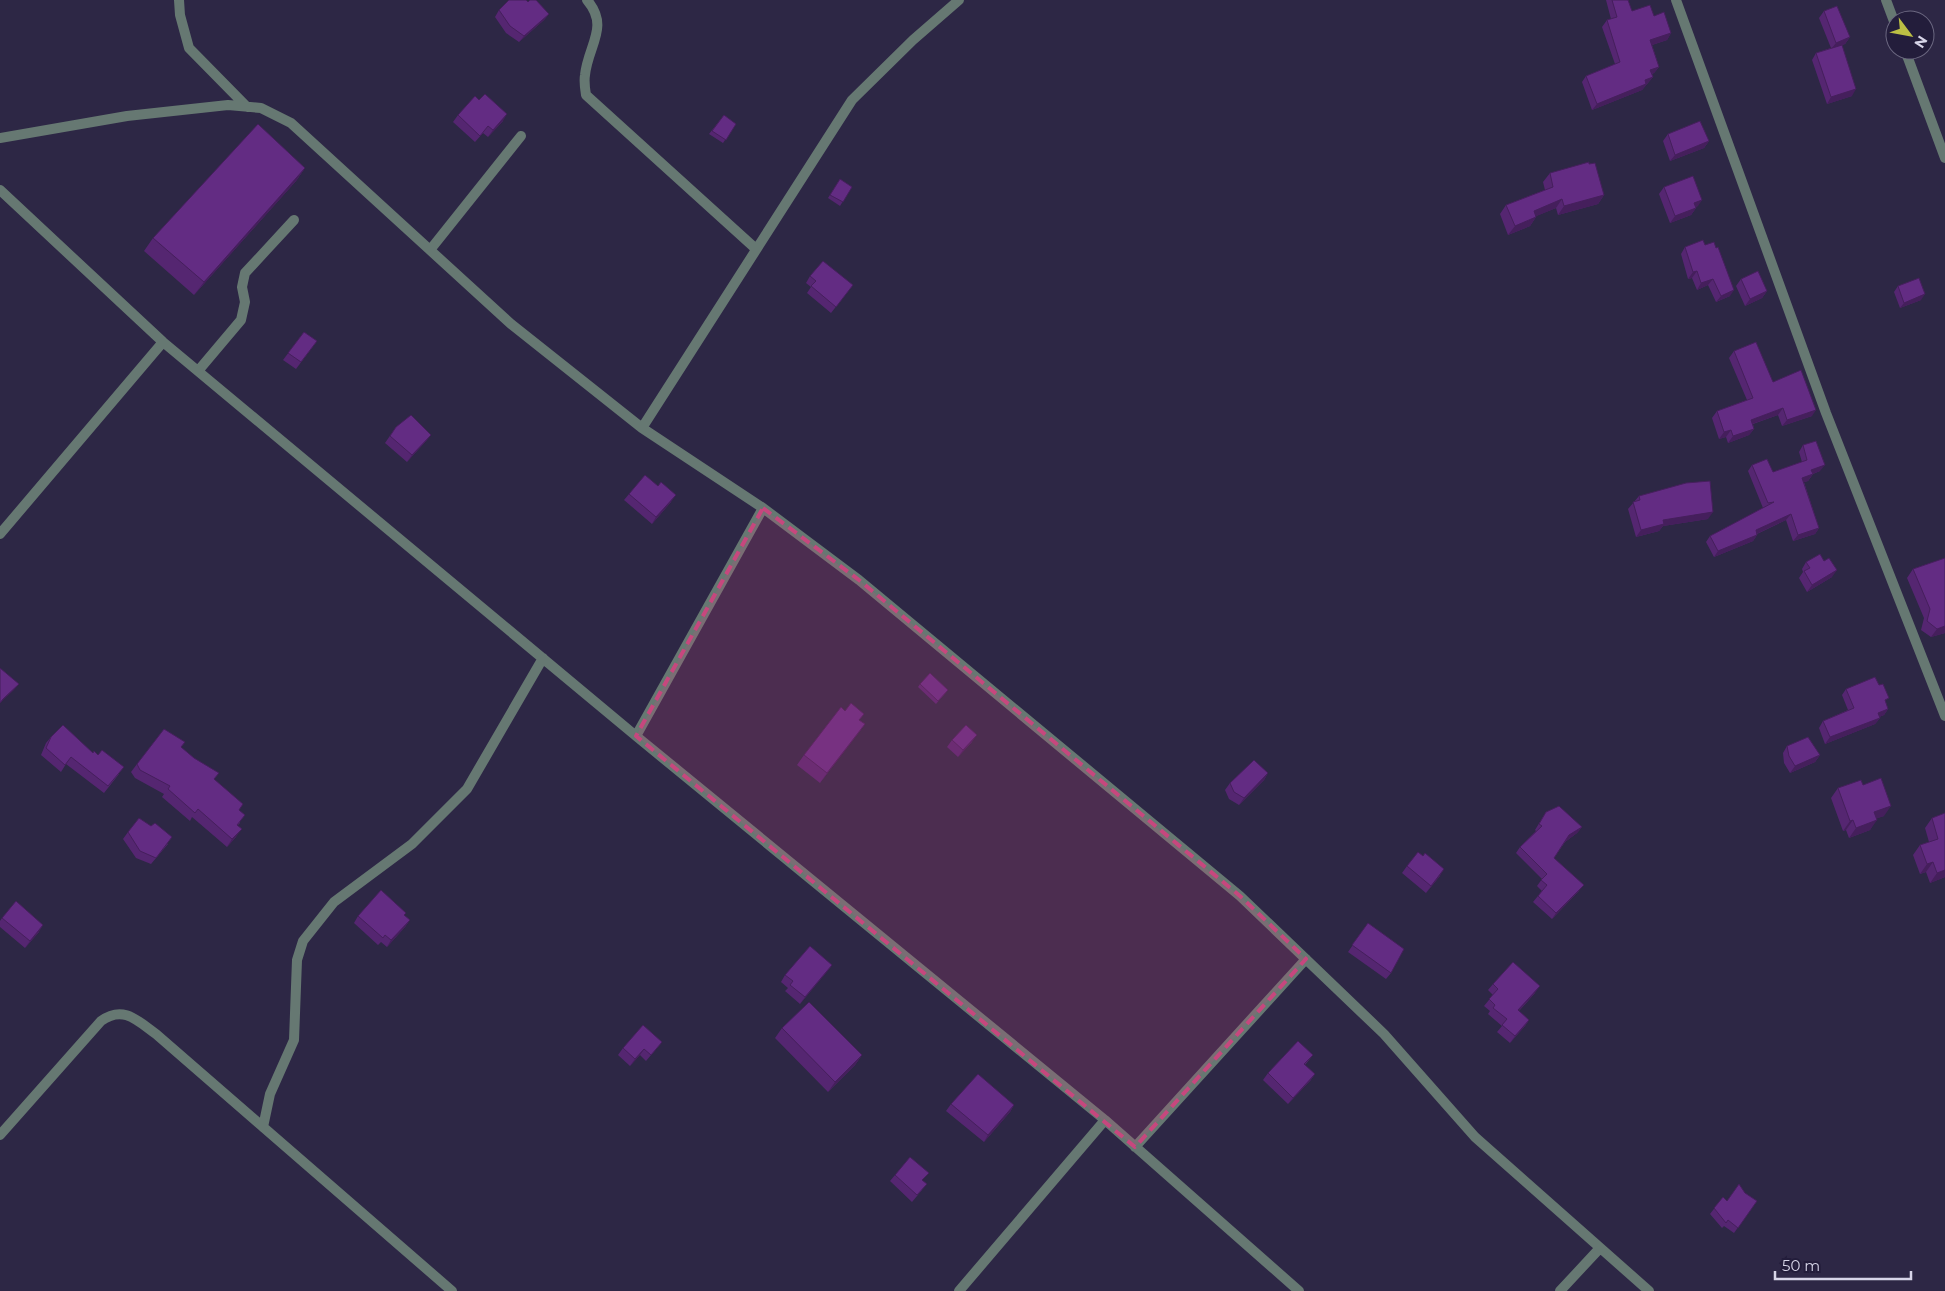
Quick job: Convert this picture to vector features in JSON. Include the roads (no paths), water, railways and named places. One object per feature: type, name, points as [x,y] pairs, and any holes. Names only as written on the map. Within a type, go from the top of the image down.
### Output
[{"type":"street","points":[[179,0],[180,15],[189,48],[247,107]]},
{"type":"street","points":[[587,0],[596,10],[599,24],[585,75],[586,95],[756,249]]},
{"type":"street","points":[[642,428],[852,100],[913,40],[959,0]]},
{"type":"street","points":[[1676,0],[1826,413],[1945,716]]},
{"type":"street","points":[[1909,60],[1945,158]]},
{"type":"street","points":[[0,138],[127,116],[228,105],[261,108],[291,123],[511,324],[642,428],[763,508],[859,580],[1232,890],[1384,1034],[1475,1137],[1649,1291]]},
{"type":"street","points":[[430,250],[520,136]]},
{"type":"street","points":[[0,190],[163,342],[636,736],[1105,1120],[1300,1291]]},
{"type":"street","points":[[198,371],[242,320],[245,302],[242,287],[245,273],[294,220]]},
{"type":"street","points":[[0,534],[163,342]]},
{"type":"street","points":[[636,736],[763,508]]},
{"type":"street","points":[[264,1126],[270,1094],[294,1040],[297,1026],[297,960],[303,941],[334,902],[412,844],[467,789],[543,658]]},
{"type":"street","points":[[1135,1147],[1306,959]]},
{"type":"street","points":[[0,1135],[101,1021],[110,1014],[123,1013],[136,1019],[156,1034],[452,1291]]},
{"type":"street","points":[[959,1291],[1105,1120]]},
{"type":"street","points":[[1560,1291],[1600,1248]]}]
